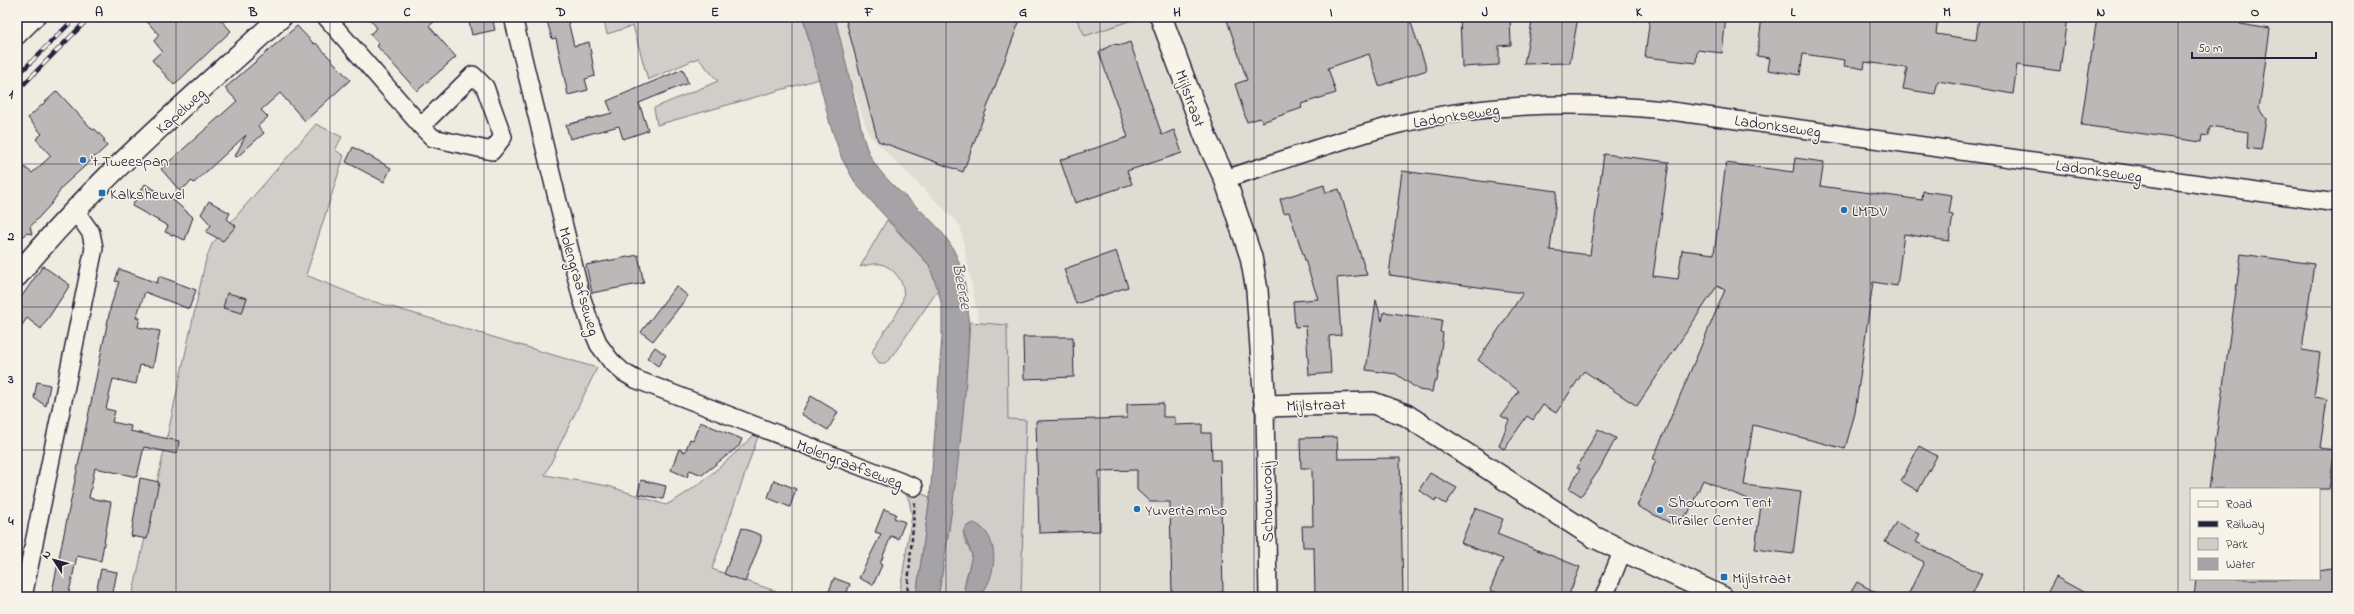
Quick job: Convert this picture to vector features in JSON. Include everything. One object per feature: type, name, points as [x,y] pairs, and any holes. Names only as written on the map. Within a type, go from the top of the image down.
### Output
[{"type":"main road","name":"Kapelweg","points":[[17,276],[74,209],[112,171],[281,17]]},
{"type":"main road","name":"Mijlstraat","points":[[1161,17],[1206,138],[1225,179],[1251,257],[1258,290],[1265,406],[1373,403],[1406,415],[1563,519],[1622,552],[1722,597]]},
{"type":"street","points":[[17,36],[36,17]]},
{"type":"street","points":[[326,17],[421,126],[433,138],[492,151],[503,136],[485,87],[473,75],[421,126]]},
{"type":"street","name":"Molengraafseweg","points":[[513,17],[581,296],[599,344],[611,361],[623,372],[635,379],[914,487]]},
{"type":"street","name":"Ladonkseweg","points":[[1225,179],[1406,123],[1466,112],[1534,104],[1613,105],[1664,110],[2337,203]]},
{"type":"street","points":[[23,597],[94,248],[91,233],[74,209]]},
{"type":"street","name":"Schouwrooij","points":[[1265,406],[1268,597]]},
{"type":"street","points":[[1604,597],[1622,552]]},
{"type":"path","points":[[907,597],[915,516],[914,487]]},
{"type":"shaded area","points":[[829,17],[2337,17],[2337,597],[993,597],[981,332],[960,225],[869,135]]},
{"type":"green space","points":[[603,17],[803,17],[819,79],[657,125],[654,108],[718,81],[698,58],[648,80],[633,26],[607,34]]},
{"type":"green space","points":[[1076,17],[1141,17],[1085,36]]},
{"type":"green space","points":[[316,124],[342,137],[335,150],[344,156],[306,275],[365,299],[597,368],[545,475],[608,486],[666,505],[701,482],[754,435],[758,436],[712,569],[775,591],[773,597],[132,597],[206,259],[212,244]]},
{"type":"green space","points":[[887,220],[929,265],[938,290],[891,358],[885,363],[879,363],[872,353],[876,344],[896,314],[904,293],[901,283],[890,268],[878,264],[860,267]]},
{"type":"green space","points":[[970,322],[1007,325],[1008,419],[1026,420],[1021,597],[979,597],[983,593],[970,524],[964,530],[964,538],[972,555],[965,582],[966,592],[969,597],[938,597],[958,460]]},
{"type":"green space","points":[[901,486],[930,497],[916,597],[899,597],[912,515],[909,500]]},
{"type":"water","name":"Beerze","points":[[803,17],[835,17],[866,147],[875,164],[885,176],[942,233],[958,260],[963,276],[969,326],[965,393],[954,495],[938,597],[916,597],[930,497],[942,336],[942,307],[938,290],[929,265],[856,184],[842,159],[830,124]]},
{"type":"water","points":[[974,523],[983,529],[989,537],[993,547],[994,558],[990,580],[985,589],[979,597],[969,597],[964,588],[972,555],[963,532],[967,526]]},
{"type":"building","points":[[143,17],[218,17],[231,31],[174,85],[152,60],[162,51],[154,41],[159,35]]},
{"type":"building","points":[[368,17],[440,17],[429,26],[456,57],[417,91],[377,46],[379,44],[370,34],[377,28]]},
{"type":"building","points":[[468,17],[492,17],[495,30],[472,35]]},
{"type":"building","points":[[546,17],[567,17],[574,46],[589,42],[595,76],[585,79],[588,90],[568,95],[556,38],[552,39]]},
{"type":"building","points":[[845,17],[1021,17],[963,172],[878,141]]},
{"type":"building","points":[[1226,17],[1409,17],[1427,70],[1379,86],[1369,54],[1328,68],[1336,93],[1301,104],[1302,108],[1262,122],[1260,118],[1247,122],[1235,84],[1247,80]]},
{"type":"building","points":[[1460,17],[1510,17],[1511,45],[1499,46],[1499,65],[1462,67]]},
{"type":"building","points":[[1533,17],[1578,17],[1570,63],[1524,64]]},
{"type":"building","points":[[1650,17],[1726,17],[1722,53],[1697,50],[1696,63],[1645,57]]},
{"type":"building","points":[[1762,17],[1938,17],[1936,34],[1976,40],[1979,17],[2067,17],[2060,71],[2017,65],[2013,94],[1938,81],[1935,94],[1903,89],[1907,68],[1865,62],[1864,69],[1844,66],[1845,60],[1803,54],[1800,75],[1768,70],[1770,58],[1757,56]]},
{"type":"building","points":[[2097,17],[2241,17],[2240,24],[2270,29],[2259,109],[2266,119],[2261,150],[2247,148],[2248,132],[2210,126],[2208,136],[2202,135],[2201,142],[2081,125]]},
{"type":"building","points":[[297,26],[314,44],[316,43],[350,80],[305,121],[280,93],[261,110],[268,117],[258,126],[264,133],[237,157],[235,156],[246,135],[194,183],[192,181],[180,191],[161,169],[237,101],[225,88]]},
{"type":"building","points":[[1130,42],[1162,135],[1174,130],[1182,153],[1127,171],[1132,184],[1075,203],[1060,160],[1128,137],[1099,52],[1113,44],[1122,45]]},
{"type":"building","points":[[683,69],[688,83],[639,103],[648,130],[623,139],[619,126],[570,139],[566,125],[612,113],[607,101]]},
{"type":"building","points":[[57,91],[93,130],[95,129],[105,140],[103,141],[107,146],[63,186],[52,203],[30,227],[32,234],[26,233],[17,243],[17,173],[23,166],[32,173],[51,156],[36,139],[42,134],[28,118]]},
{"type":"building","points":[[353,147],[391,168],[384,182],[346,162]]},
{"type":"building","points":[[1604,154],[1669,162],[1653,276],[1678,279],[1682,250],[1714,254],[1726,163],[1793,172],[1795,158],[1824,162],[1820,186],[1922,200],[1923,191],[1952,195],[1949,214],[1953,215],[1949,241],[1904,234],[1897,286],[1873,282],[1855,413],[1845,449],[1753,425],[1744,485],[1801,492],[1793,554],[1755,549],[1761,505],[1703,480],[1688,514],[1686,513],[1683,519],[1672,524],[1637,506],[1656,460],[1653,459],[1725,290],[1717,286],[1637,406],[1584,371],[1556,413],[1543,405],[1533,420],[1527,416],[1504,449],[1499,446],[1509,420],[1501,416],[1519,391],[1478,360],[1523,293],[1389,275],[1402,171],[1557,191],[1550,250],[1590,255]]},
{"type":"building","points":[[145,184],[173,200],[193,217],[185,240],[165,232],[168,226],[132,206]]},
{"type":"building","points":[[1324,185],[1326,193],[1339,189],[1367,275],[1337,278],[1341,335],[1329,336],[1331,373],[1309,375],[1306,326],[1295,327],[1293,301],[1318,299],[1289,212],[1284,213],[1280,199]]},
{"type":"building","points":[[209,201],[230,213],[227,219],[236,226],[223,241],[206,232],[211,225],[201,214]]},
{"type":"building","points":[[1116,251],[1128,287],[1076,304],[1064,269]]},
{"type":"building","points":[[2241,254],[2314,264],[2302,350],[2320,353],[2314,397],[2327,399],[2320,448],[2335,450],[2329,489],[2209,488]]},
{"type":"building","points":[[638,255],[644,283],[592,293],[586,265]]},
{"type":"building","points":[[43,266],[70,285],[41,329],[27,318],[17,332],[17,303]]},
{"type":"building","points":[[119,269],[157,283],[159,276],[196,290],[189,309],[145,292],[136,318],[140,318],[138,327],[160,331],[153,367],[140,365],[136,384],[113,379],[106,409],[115,411],[112,422],[131,426],[130,431],[179,441],[177,454],[144,447],[137,477],[95,468],[89,498],[111,502],[101,561],[77,556],[68,597],[51,597],[111,305],[119,282],[115,281]]},
{"type":"building","points":[[676,286],[688,296],[653,341],[641,332]]},
{"type":"building","points":[[227,293],[247,298],[242,313],[223,308]]},
{"type":"building","points":[[1376,300],[1382,321],[1384,312],[1442,320],[1440,332],[1443,333],[1437,381],[1434,381],[1432,392],[1419,390],[1396,374],[1366,370]]},
{"type":"building","points":[[1023,337],[1073,337],[1074,377],[1024,379]]},
{"type":"building","points":[[655,347],[666,355],[658,366],[647,358]]},
{"type":"building","points":[[37,382],[50,385],[46,406],[34,398]]},
{"type":"building","points":[[811,396],[838,412],[828,430],[801,414]]},
{"type":"building","points":[[1163,403],[1163,417],[1175,417],[1175,425],[1202,424],[1202,433],[1211,433],[1212,460],[1220,460],[1223,592],[1216,593],[1216,597],[1172,596],[1170,502],[1150,502],[1137,490],[1137,470],[1099,471],[1100,531],[1039,533],[1036,421],[1127,418],[1127,404]]},
{"type":"building","points":[[700,422],[742,439],[739,446],[702,475],[690,470],[687,477],[671,470],[679,449],[685,452],[690,439],[693,440]]},
{"type":"building","points":[[1598,429],[1616,438],[1599,470],[1581,496],[1569,488],[1580,469],[1577,468]]},
{"type":"building","points":[[1337,437],[1338,459],[1400,458],[1403,597],[1315,597],[1314,547],[1303,547],[1302,526],[1313,526],[1312,468],[1301,468],[1300,438]]},
{"type":"building","points":[[1919,446],[1937,456],[1918,491],[1901,481]]},
{"type":"building","points":[[1430,473],[1457,488],[1446,504],[1436,498],[1435,501],[1419,490]]},
{"type":"building","points":[[140,478],[159,482],[147,539],[131,536]]},
{"type":"building","points":[[641,480],[666,486],[663,499],[638,494]]},
{"type":"building","points":[[774,480],[796,489],[790,507],[768,498]]},
{"type":"building","points":[[1475,508],[1503,519],[1497,534],[1580,567],[1568,597],[1507,597],[1490,590],[1503,559],[1461,543]]},
{"type":"building","points":[[884,509],[896,514],[894,518],[905,522],[898,539],[891,536],[880,564],[882,565],[873,585],[859,578],[881,534],[875,532]]},
{"type":"building","points":[[1896,522],[1920,535],[1916,542],[1982,574],[1971,597],[1907,597],[1924,562],[1885,542]]},
{"type":"building","points":[[742,528],[761,535],[761,541],[745,582],[724,574]]},
{"type":"building","points":[[2337,568],[2337,597],[2194,597],[2196,580],[2320,580],[2320,571]]},
{"type":"building","points":[[101,569],[117,572],[112,597],[95,597]]},
{"type":"building","points":[[2056,577],[2092,597],[2045,597]]},
{"type":"building","points":[[834,578],[850,584],[845,597],[827,597]]},
{"type":"building","points":[[1857,582],[1884,597],[1848,597]]},
{"type":"railway","points":[[17,76],[76,17]]},
{"type":"railway","points":[[17,91],[90,17]]},
{"type":"place","name":"'t Tweespan","points":[[83,160]]},
{"type":"place","name":"Kalksheuvel","points":[[102,193]]},
{"type":"place","name":"LMDV","points":[[1844,210]]},
{"type":"place","name":"Yuverta mbo","points":[[1137,509]]},
{"type":"place","name":"Showroom Tent Trailer Center","points":[[1660,510]]},
{"type":"place","name":"Mijlstraat","points":[[1724,577]]}]
